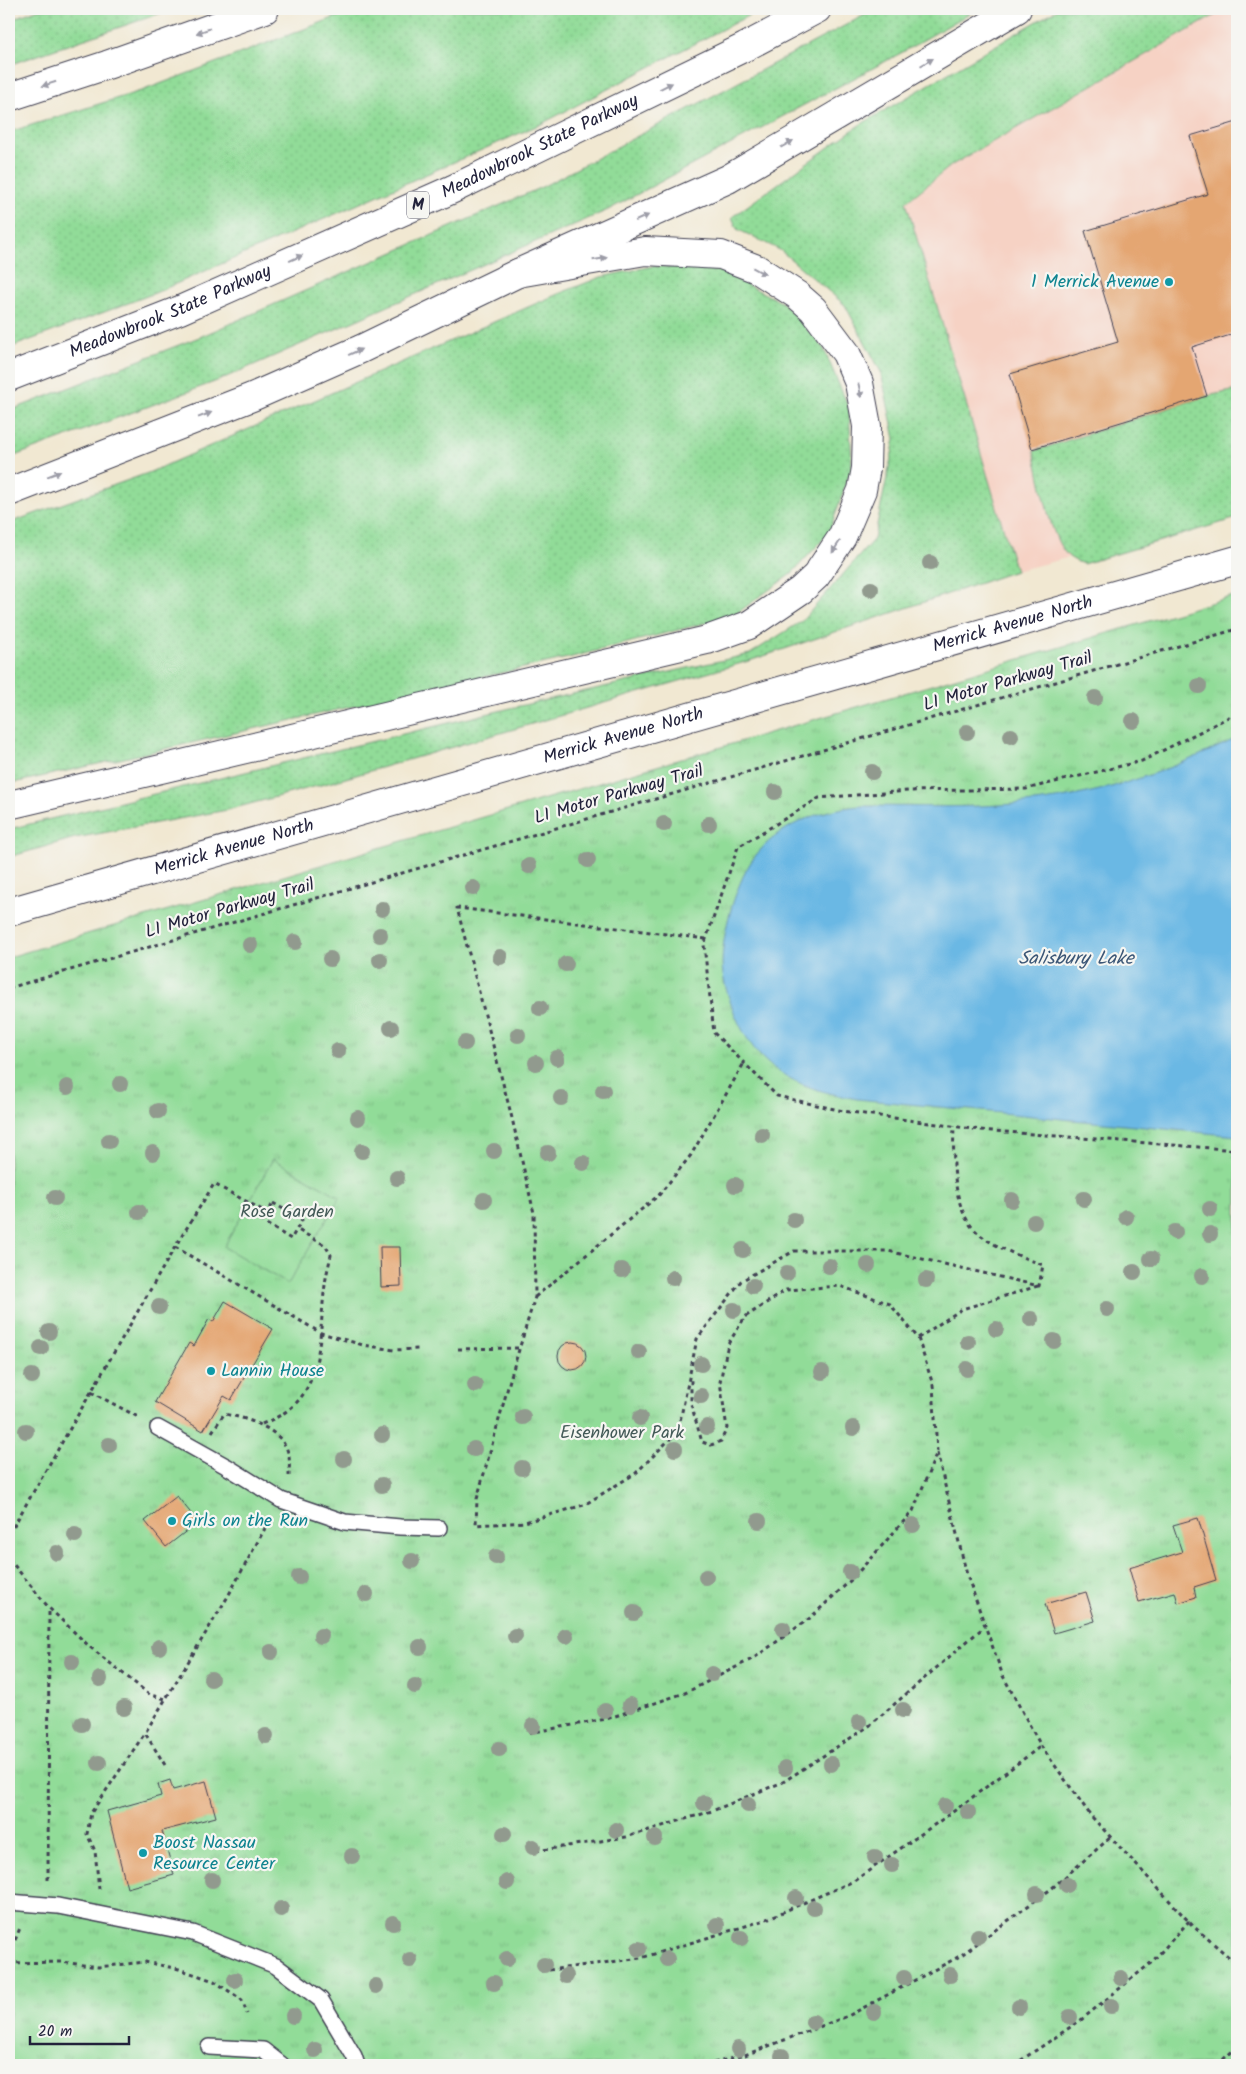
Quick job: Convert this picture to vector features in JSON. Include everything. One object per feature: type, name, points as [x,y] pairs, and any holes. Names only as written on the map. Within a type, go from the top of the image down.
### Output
[{"type":"main road","points":[[9,97],[107,65],[265,9]]},
{"type":"main road","name":"Meadowbrook State Parkway","points":[[9,377],[180,310],[453,189],[745,47],[817,9]]},
{"type":"main road","points":[[9,492],[252,397],[361,349],[518,273],[728,179],[1017,9]]},
{"type":"main road","points":[[9,805],[706,640],[749,625],[800,590],[816,576],[842,537],[862,490],[866,468],[867,426],[859,383],[846,353],[813,309],[797,295],[757,269],[721,255],[645,252],[518,273]]},
{"type":"main road","name":"Merrick Avenue North","points":[[9,912],[1237,560]]},
{"type":"lane","points":[[158,1428],[280,1500],[345,1522],[439,1528]]},
{"type":"lane","points":[[9,1902],[58,1906],[194,1933],[276,1966],[321,2000],[354,2056],[357,2065]]},
{"type":"lane","points":[[209,2047],[263,2050],[282,2065]]},
{"type":"path","name":"LI Motor Parkway Trail","points":[[9,988],[1237,629]]},
{"type":"path","points":[[1237,713],[1142,761],[1026,789],[908,791],[818,798],[738,847],[704,945],[714,1033],[777,1096],[843,1112],[954,1126],[1237,1150]]},
{"type":"path","points":[[706,939],[457,908],[512,1114],[534,1213],[535,1297],[477,1499],[476,1525],[525,1522],[584,1505],[636,1473],[678,1431],[697,1339],[741,1281],[794,1251],[888,1251],[1039,1286]]},
{"type":"path","points":[[535,1297],[659,1195],[691,1155],[744,1063]]},
{"type":"path","points":[[954,1126],[953,1158],[960,1206],[972,1228],[995,1244],[1043,1266],[1039,1286]]},
{"type":"path","points":[[9,1534],[90,1392],[214,1184],[268,1212]]},
{"type":"path","points":[[273,1204],[302,1220],[296,1229],[291,1239],[263,1222],[273,1204]]},
{"type":"path","points":[[261,1424],[280,1417],[302,1396],[312,1375],[321,1333],[325,1285],[331,1255],[325,1245],[296,1229]]},
{"type":"path","points":[[175,1247],[321,1333],[363,1345],[394,1350],[420,1349]]},
{"type":"path","points":[[690,1371],[691,1404],[702,1442],[711,1445],[721,1441],[727,1428],[720,1382],[728,1344],[745,1317],[786,1290],[840,1286],[890,1304],[918,1338],[933,1385],[937,1452],[967,1575],[1003,1676],[1041,1746],[1091,1816],[1189,1922],[1237,1964]]},
{"type":"path","points":[[918,1338],[962,1309],[1039,1286]]},
{"type":"path","points":[[458,1350],[519,1348]]},
{"type":"path","points":[[90,1392],[158,1428]]},
{"type":"path","points":[[99,1890],[95,1852],[87,1834],[91,1813],[145,1733],[227,1598],[280,1500],[289,1479],[289,1455],[277,1435],[261,1424],[241,1417],[224,1414],[199,1451]]},
{"type":"path","points":[[529,1733],[606,1719],[685,1693],[754,1658],[810,1618],[852,1579],[913,1511],[937,1452]]},
{"type":"path","points":[[9,1559],[49,1608],[90,1647],[150,1696],[166,1699]]},
{"type":"path","points":[[48,1885],[49,1608]]},
{"type":"path","points":[[536,1851],[626,1837],[712,1811],[782,1782],[868,1726],[985,1626]]},
{"type":"path","points":[[145,1733],[165,1765]]},
{"type":"path","points":[[541,1972],[641,1958],[762,1921],[854,1881],[954,1811],[1041,1746]]},
{"type":"path","points":[[706,2065],[745,2056],[848,2016],[960,1956],[1051,1890],[1111,1837]]},
{"type":"path","points":[[1014,2065],[1081,2020],[1152,1962],[1189,1922]]},
{"type":"path","points":[[9,1955],[22,1923]]},
{"type":"path","points":[[9,1963],[62,1962],[98,1967],[145,1962],[179,1969],[214,1981],[242,2000],[247,2014]]},
{"type":"path","points":[[1217,2065],[1237,2047]]},
{"type":"shaded area","points":[[1226,9],[1237,9],[1237,514],[1016,571],[906,202],[952,165]]},
{"type":"green space","points":[[39,9],[173,9],[9,65],[9,20]]},
{"type":"green space","points":[[357,9],[761,9],[541,124],[155,293],[9,348],[9,132],[144,90]]},
{"type":"green space","points":[[876,9],[977,9],[901,53],[608,210],[217,381],[9,458],[9,411],[202,336],[542,187]]},
{"type":"green space","points":[[1058,9],[1226,9],[952,165],[906,202],[1016,571],[752,660],[332,782],[227,810],[75,838],[9,857],[9,829],[515,707],[750,654],[802,621],[874,539],[895,439],[881,372],[845,305],[780,250],[737,229],[732,217],[858,126]]},
{"type":"green space","points":[[653,266],[720,271],[783,303],[823,347],[849,408],[852,466],[829,533],[791,574],[733,616],[572,657],[9,784],[9,523],[148,473],[558,294],[601,277]]},
{"type":"green space","points":[[1237,390],[1237,518],[1083,564],[1068,556],[1059,543],[1049,518],[1034,451],[1207,396]]},
{"type":"green space","name":"Eisenhower Park","points":[[1237,595],[1237,2065],[9,2065],[9,957]]},
{"type":"green space","name":"Rose Garden","points":[[273,1159],[340,1197],[288,1284],[224,1247]]},
{"type":"water","name":"Salisbury Lake","points":[[1237,738],[1237,1136],[845,1097],[811,1088],[780,1072],[761,1057],[746,1036],[729,999],[723,975],[723,948],[729,915],[740,883],[753,859],[763,847],[787,828],[800,821],[829,811],[859,806],[991,806],[1034,802],[1087,793],[1164,770]]},
{"type":"building","name":"1 Merrick Avenue","points":[[1237,122],[1237,333],[1192,347],[1207,396],[1032,449],[1010,374],[1118,342],[1085,231],[1208,194],[1190,136]]},
{"type":"building","points":[[380,1247],[400,1247],[401,1286],[381,1287]]},
{"type":"building","name":"Lannin House","points":[[225,1301],[273,1329],[231,1400],[224,1396],[203,1431],[155,1402],[189,1343],[194,1346],[209,1319],[213,1322]]},
{"type":"building","points":[[572,1342],[582,1346],[586,1356],[582,1366],[572,1370],[562,1366],[558,1356],[562,1346]]},
{"type":"building","name":"Girls on the Run","points":[[177,1496],[198,1522],[166,1547],[145,1521]]},
{"type":"building","points":[[1198,1518],[1216,1580],[1194,1587],[1196,1597],[1178,1603],[1175,1592],[1139,1602],[1129,1568],[1182,1552],[1173,1525]]},
{"type":"building","points":[[1086,1592],[1095,1621],[1054,1633],[1045,1604]]},
{"type":"building","name":"Boost Nassau Resource Center","points":[[170,1780],[173,1790],[206,1781],[216,1817],[162,1831],[174,1875],[127,1888],[107,1811],[161,1796],[158,1784]]},
{"type":"place","name":"1 Merrick Avenue","points":[[1169,282]]},
{"type":"place","name":"Lannin House","points":[[211,1371]]},
{"type":"place","name":"Girls on the Run","points":[[172,1521]]},
{"type":"place","name":"Boost Nassau Resource Center","points":[[143,1853]]}]
